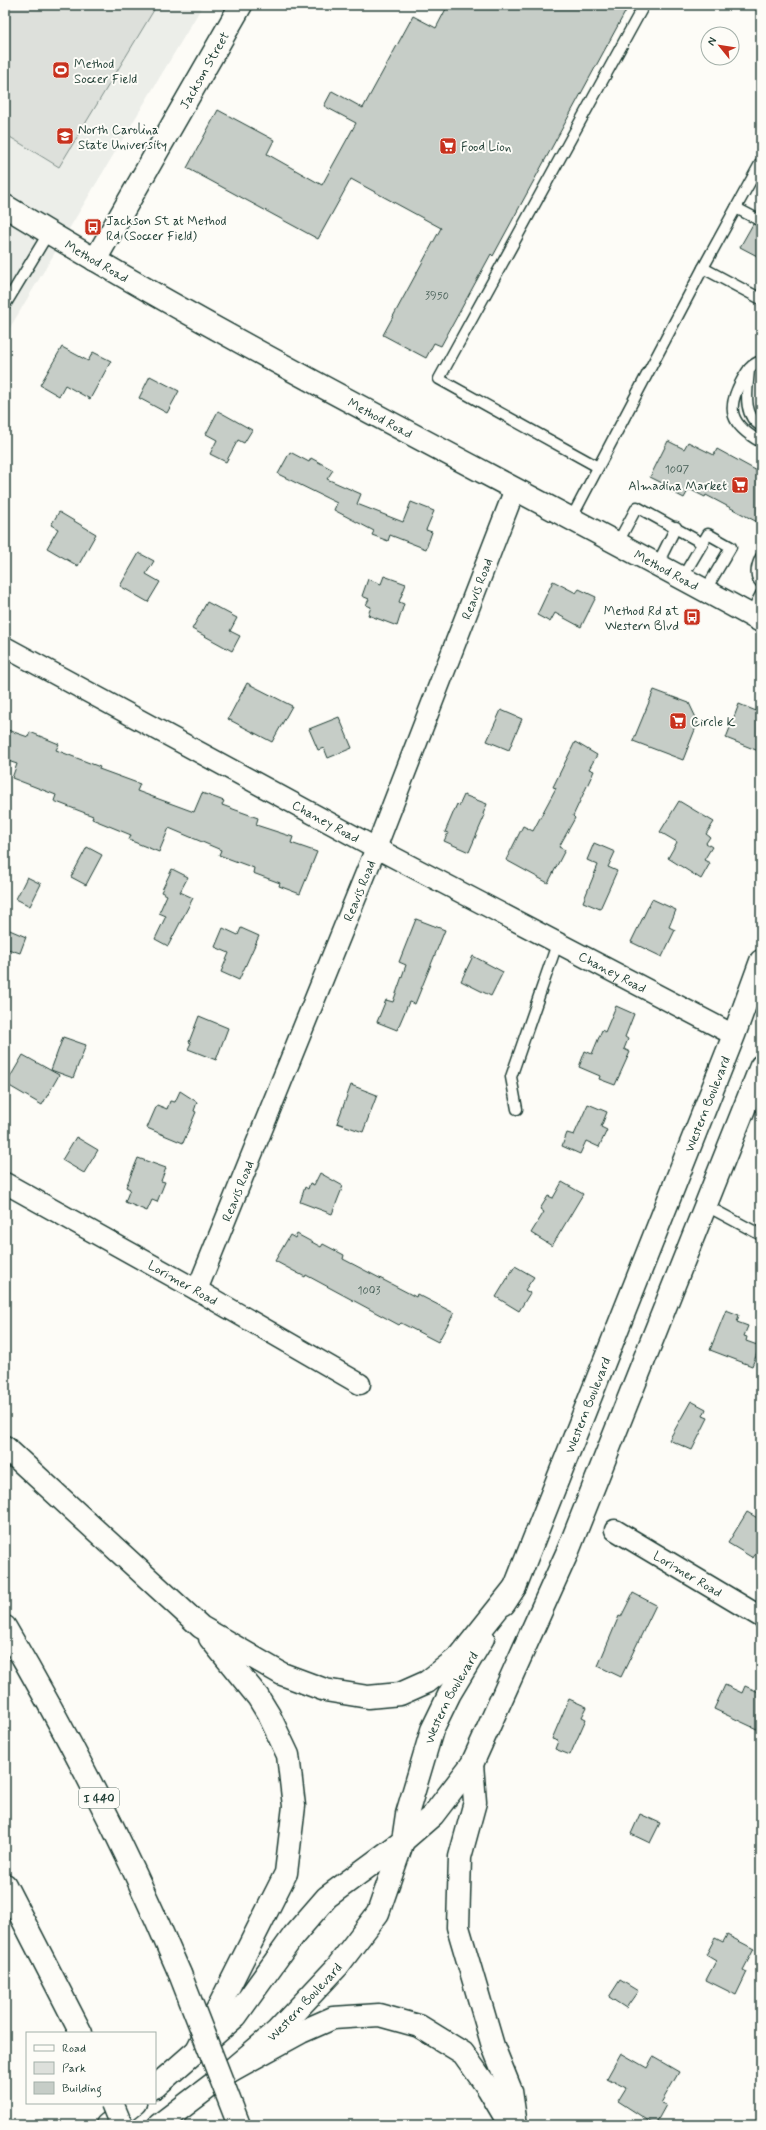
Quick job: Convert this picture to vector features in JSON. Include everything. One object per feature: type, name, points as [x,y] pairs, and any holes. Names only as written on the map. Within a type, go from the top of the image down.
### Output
[{"type":"main road","name":"Jackson Street","points":[[94,260],[240,5]]},
{"type":"main road","name":"Method Road","points":[[5,206],[94,260],[755,618]]},
{"type":"main road","name":"Western Boulevard","points":[[159,2125],[230,2071],[276,2032],[338,1967],[361,1938],[378,1913],[403,1841],[407,1814],[432,1730],[450,1693],[515,1586],[734,1035],[761,961]]},
{"type":"main road","name":"Western Boulevard","points":[[156,2086],[236,2016],[294,1935],[327,1897],[403,1841],[433,1815],[472,1764],[568,1551],[760,1070]]},
{"type":"main road","points":[[5,1447],[201,1627],[258,1697],[269,1715],[288,1755],[294,1806],[286,1873],[196,2052]]},
{"type":"main road","points":[[201,1627],[282,1674],[325,1690],[368,1697],[400,1694],[427,1682],[460,1656],[515,1586]]},
{"type":"main road","name":"I 440","points":[[5,1627],[71,1742],[146,1894],[180,1974],[239,2125]]},
{"type":"main road","points":[[472,1764],[475,1802],[460,1857],[458,1927],[494,2046],[511,2090],[516,2125]]},
{"type":"main road","points":[[5,1885],[80,2031]]},
{"type":"main road","points":[[230,2071],[301,2032],[333,2018],[379,2015],[419,2026],[463,2053],[488,2088],[510,2125]]},
{"type":"main road","points":[[112,2104],[121,2125]]},
{"type":"main road","points":[[107,2125],[134,2104]]},
{"type":"street","name":"Reavis Road","points":[[198,1290],[376,848],[515,488]]},
{"type":"street","name":"Chaney Road","points":[[5,647],[376,848],[557,944],[734,1035]]},
{"type":"street","name":"Lorimer Road","points":[[5,1183],[198,1290],[360,1384]]},
{"type":"street","name":"Lorimer Road","points":[[615,1530],[761,1617]]},
{"type":"lane","points":[[598,467],[439,379],[644,5]]},
{"type":"lane","points":[[571,519],[703,268],[761,162]]},
{"type":"lane","points":[[736,208],[761,221]]},
{"type":"lane","points":[[5,304],[49,232]]},
{"type":"lane","points":[[703,268],[761,299]]},
{"type":"lane","points":[[761,361],[749,367],[734,394],[731,408],[741,427],[761,442]]},
{"type":"lane","points":[[749,367],[747,404],[750,415],[755,423],[761,426]]},
{"type":"lane","points":[[617,544],[637,507],[676,527],[702,543]]},
{"type":"lane","points":[[657,565],[676,527]]},
{"type":"lane","points":[[682,578],[708,534],[731,547],[705,590]]},
{"type":"lane","points":[[761,557],[758,564],[757,574],[761,583]]},
{"type":"lane","points":[[755,618],[761,594]]},
{"type":"lane","points":[[517,1109],[511,1077],[557,944]]},
{"type":"lane","points":[[705,1205],[761,1234]]},
{"type":"shaded area","name":"North Carolina State University","points":[[5,5],[203,5],[5,336]]},
{"type":"green space","name":"Method Soccer Field","points":[[5,5],[157,5],[59,167],[5,134]]},
{"type":"building","points":[[448,5],[629,5],[493,256],[491,254],[441,346],[434,343],[426,358],[383,335],[441,228],[351,179],[318,239],[187,168],[218,110],[274,140],[267,154],[322,185],[356,123],[324,106],[332,91],[363,108],[413,16],[436,28]]},
{"type":"building","points":[[753,224],[761,227],[761,258],[740,247]]},
{"type":"building","points":[[62,347],[88,361],[93,352],[111,361],[90,399],[65,385],[59,396],[40,385]]},
{"type":"building","points":[[150,376],[179,391],[167,413],[139,398]]},
{"type":"building","points":[[218,411],[252,430],[244,443],[238,440],[226,462],[210,454],[217,440],[206,434]]},
{"type":"building","points":[[668,441],[684,449],[688,442],[714,455],[717,449],[761,473],[761,524],[706,495],[705,497],[689,489],[684,498],[663,487],[664,484],[650,477]]},
{"type":"building","points":[[290,452],[309,462],[311,458],[333,470],[327,479],[361,494],[357,504],[403,522],[411,502],[434,511],[426,530],[432,532],[426,549],[390,535],[388,541],[372,535],[374,531],[334,510],[337,503],[278,474]]},
{"type":"building","points":[[59,512],[96,534],[78,566],[47,548],[58,529],[51,525]]},
{"type":"building","points":[[139,553],[154,561],[146,574],[160,582],[148,602],[120,586]]},
{"type":"building","points":[[384,576],[406,584],[399,602],[404,604],[397,626],[368,615],[371,607],[366,605],[369,599],[362,596],[368,579],[381,584]]},
{"type":"building","points":[[553,581],[576,593],[579,589],[596,597],[581,627],[555,613],[550,622],[537,615]]},
{"type":"building","points":[[207,602],[237,618],[230,631],[240,636],[232,651],[192,629]]},
{"type":"building","points":[[247,683],[292,706],[272,742],[228,719]]},
{"type":"building","points":[[654,690],[689,703],[698,722],[683,760],[633,741]]},
{"type":"building","points":[[739,704],[761,713],[761,752],[726,738]]},
{"type":"building","points":[[501,710],[522,719],[509,750],[487,741]]},
{"type":"building","points":[[339,717],[352,748],[328,758],[324,748],[318,750],[309,729]]},
{"type":"building","points":[[5,729],[28,737],[30,732],[59,744],[56,750],[100,767],[99,769],[140,784],[137,791],[194,812],[202,793],[224,801],[222,805],[258,818],[256,825],[293,837],[291,843],[317,852],[300,894],[279,886],[280,883],[253,873],[254,868],[219,855],[221,850],[169,828],[159,852],[129,840],[131,835],[92,819],[93,816],[54,801],[56,795],[12,778],[17,764],[5,760]]},
{"type":"building","points":[[575,742],[597,755],[589,769],[594,771],[573,816],[575,818],[559,847],[565,850],[548,883],[506,860],[523,826],[533,831],[556,788],[553,787]]},
{"type":"building","points":[[464,795],[487,804],[483,814],[485,815],[469,852],[444,841],[448,833],[445,832],[457,804],[459,806]]},
{"type":"building","points":[[679,801],[714,822],[706,834],[710,837],[706,843],[712,847],[704,860],[710,863],[701,879],[668,858],[677,842],[660,832]]},
{"type":"building","points":[[594,843],[615,852],[608,867],[617,871],[600,909],[583,902],[598,865],[587,860]]},
{"type":"building","points":[[87,847],[102,855],[86,885],[71,877]]},
{"type":"building","points":[[172,869],[188,877],[180,892],[193,898],[168,946],[155,939],[166,916],[159,913],[167,895],[161,892]]},
{"type":"building","points":[[27,877],[41,884],[30,906],[16,899]]},
{"type":"building","points":[[652,899],[676,910],[669,927],[675,930],[662,957],[631,942]]},
{"type":"building","points":[[416,919],[445,930],[415,1004],[409,1002],[397,1030],[377,1022],[386,1000],[393,1002],[406,965],[399,962]]},
{"type":"building","points":[[5,928],[26,937],[20,953],[5,948]]},
{"type":"building","points":[[223,928],[238,935],[241,928],[259,936],[239,980],[221,972],[229,953],[215,947]]},
{"type":"building","points":[[473,956],[503,972],[491,996],[461,981]]},
{"type":"building","points":[[616,1006],[634,1014],[625,1037],[628,1039],[624,1049],[630,1052],[615,1085],[599,1079],[600,1076],[579,1067],[585,1051],[592,1054],[602,1030],[605,1032]]},
{"type":"building","points":[[199,1016],[228,1028],[216,1060],[188,1049],[191,1043],[189,1042]]},
{"type":"building","points":[[63,1037],[86,1045],[73,1078],[51,1070]]},
{"type":"building","points":[[23,1055],[59,1075],[42,1105],[6,1084]]},
{"type":"building","points":[[351,1085],[377,1095],[363,1132],[337,1123]]},
{"type":"building","points":[[180,1091],[197,1102],[194,1111],[196,1112],[183,1143],[147,1128],[157,1105],[167,1109],[170,1101],[175,1102]]},
{"type":"building","points":[[588,1104],[607,1112],[601,1127],[607,1130],[599,1147],[586,1141],[580,1154],[562,1146],[567,1133],[574,1135]]},
{"type":"building","points":[[76,1137],[98,1150],[84,1173],[62,1160]]},
{"type":"building","points":[[138,1158],[166,1168],[161,1181],[165,1182],[157,1202],[152,1200],[147,1211],[125,1202],[130,1189],[126,1187]]},
{"type":"building","points":[[320,1173],[343,1186],[332,1214],[300,1202],[305,1187],[308,1189],[310,1183],[314,1185]]},
{"type":"building","points":[[562,1182],[583,1194],[552,1246],[531,1233],[544,1212],[540,1209],[548,1196],[553,1198]]},
{"type":"building","points":[[297,1234],[321,1247],[323,1244],[344,1255],[343,1259],[416,1297],[417,1294],[454,1313],[438,1342],[401,1323],[399,1325],[306,1275],[305,1277],[275,1261],[290,1235],[295,1238]]},
{"type":"building","points":[[515,1266],[534,1277],[525,1290],[530,1293],[519,1311],[496,1297]]},
{"type":"building","points":[[726,1310],[739,1315],[737,1322],[748,1326],[744,1336],[747,1337],[746,1341],[760,1346],[752,1366],[710,1350]]},
{"type":"building","points":[[691,1401],[706,1409],[703,1416],[708,1418],[692,1450],[669,1440]]},
{"type":"building","points":[[747,1512],[761,1520],[761,1545],[753,1558],[728,1543]]},
{"type":"building","points":[[633,1593],[656,1605],[621,1677],[598,1666],[619,1616],[621,1617]]},
{"type":"building","points":[[725,1685],[742,1693],[745,1686],[761,1693],[761,1731],[714,1709]]},
{"type":"building","points":[[569,1699],[587,1707],[582,1717],[586,1719],[570,1755],[555,1749],[558,1741],[552,1739]]},
{"type":"building","points":[[640,1814],[660,1823],[650,1843],[631,1834]]},
{"type":"building","points":[[727,1935],[754,1949],[743,1970],[747,1972],[736,1995],[706,1980],[716,1961],[706,1955],[715,1938],[723,1942]]},
{"type":"building","points":[[620,1980],[638,1991],[626,2008],[609,1997]]},
{"type":"building","points":[[621,2053],[647,2068],[653,2057],[679,2072],[661,2103],[666,2105],[655,2125],[618,2101],[626,2088],[607,2078]]},
{"type":"place","name":"Method Soccer Field","points":[[61,70]]},
{"type":"place","name":"North Carolina State University","points":[[65,136]]},
{"type":"place","name":"Food Lion","points":[[448,146]]},
{"type":"place","name":"Jackson St at Method Rd (Soccer Field)","points":[[93,227]]},
{"type":"place","name":"Almadina Market","points":[[740,485]]},
{"type":"place","name":"Method Rd at Western Blvd","points":[[692,617]]},
{"type":"place","name":"Circle K","points":[[678,721]]}]
